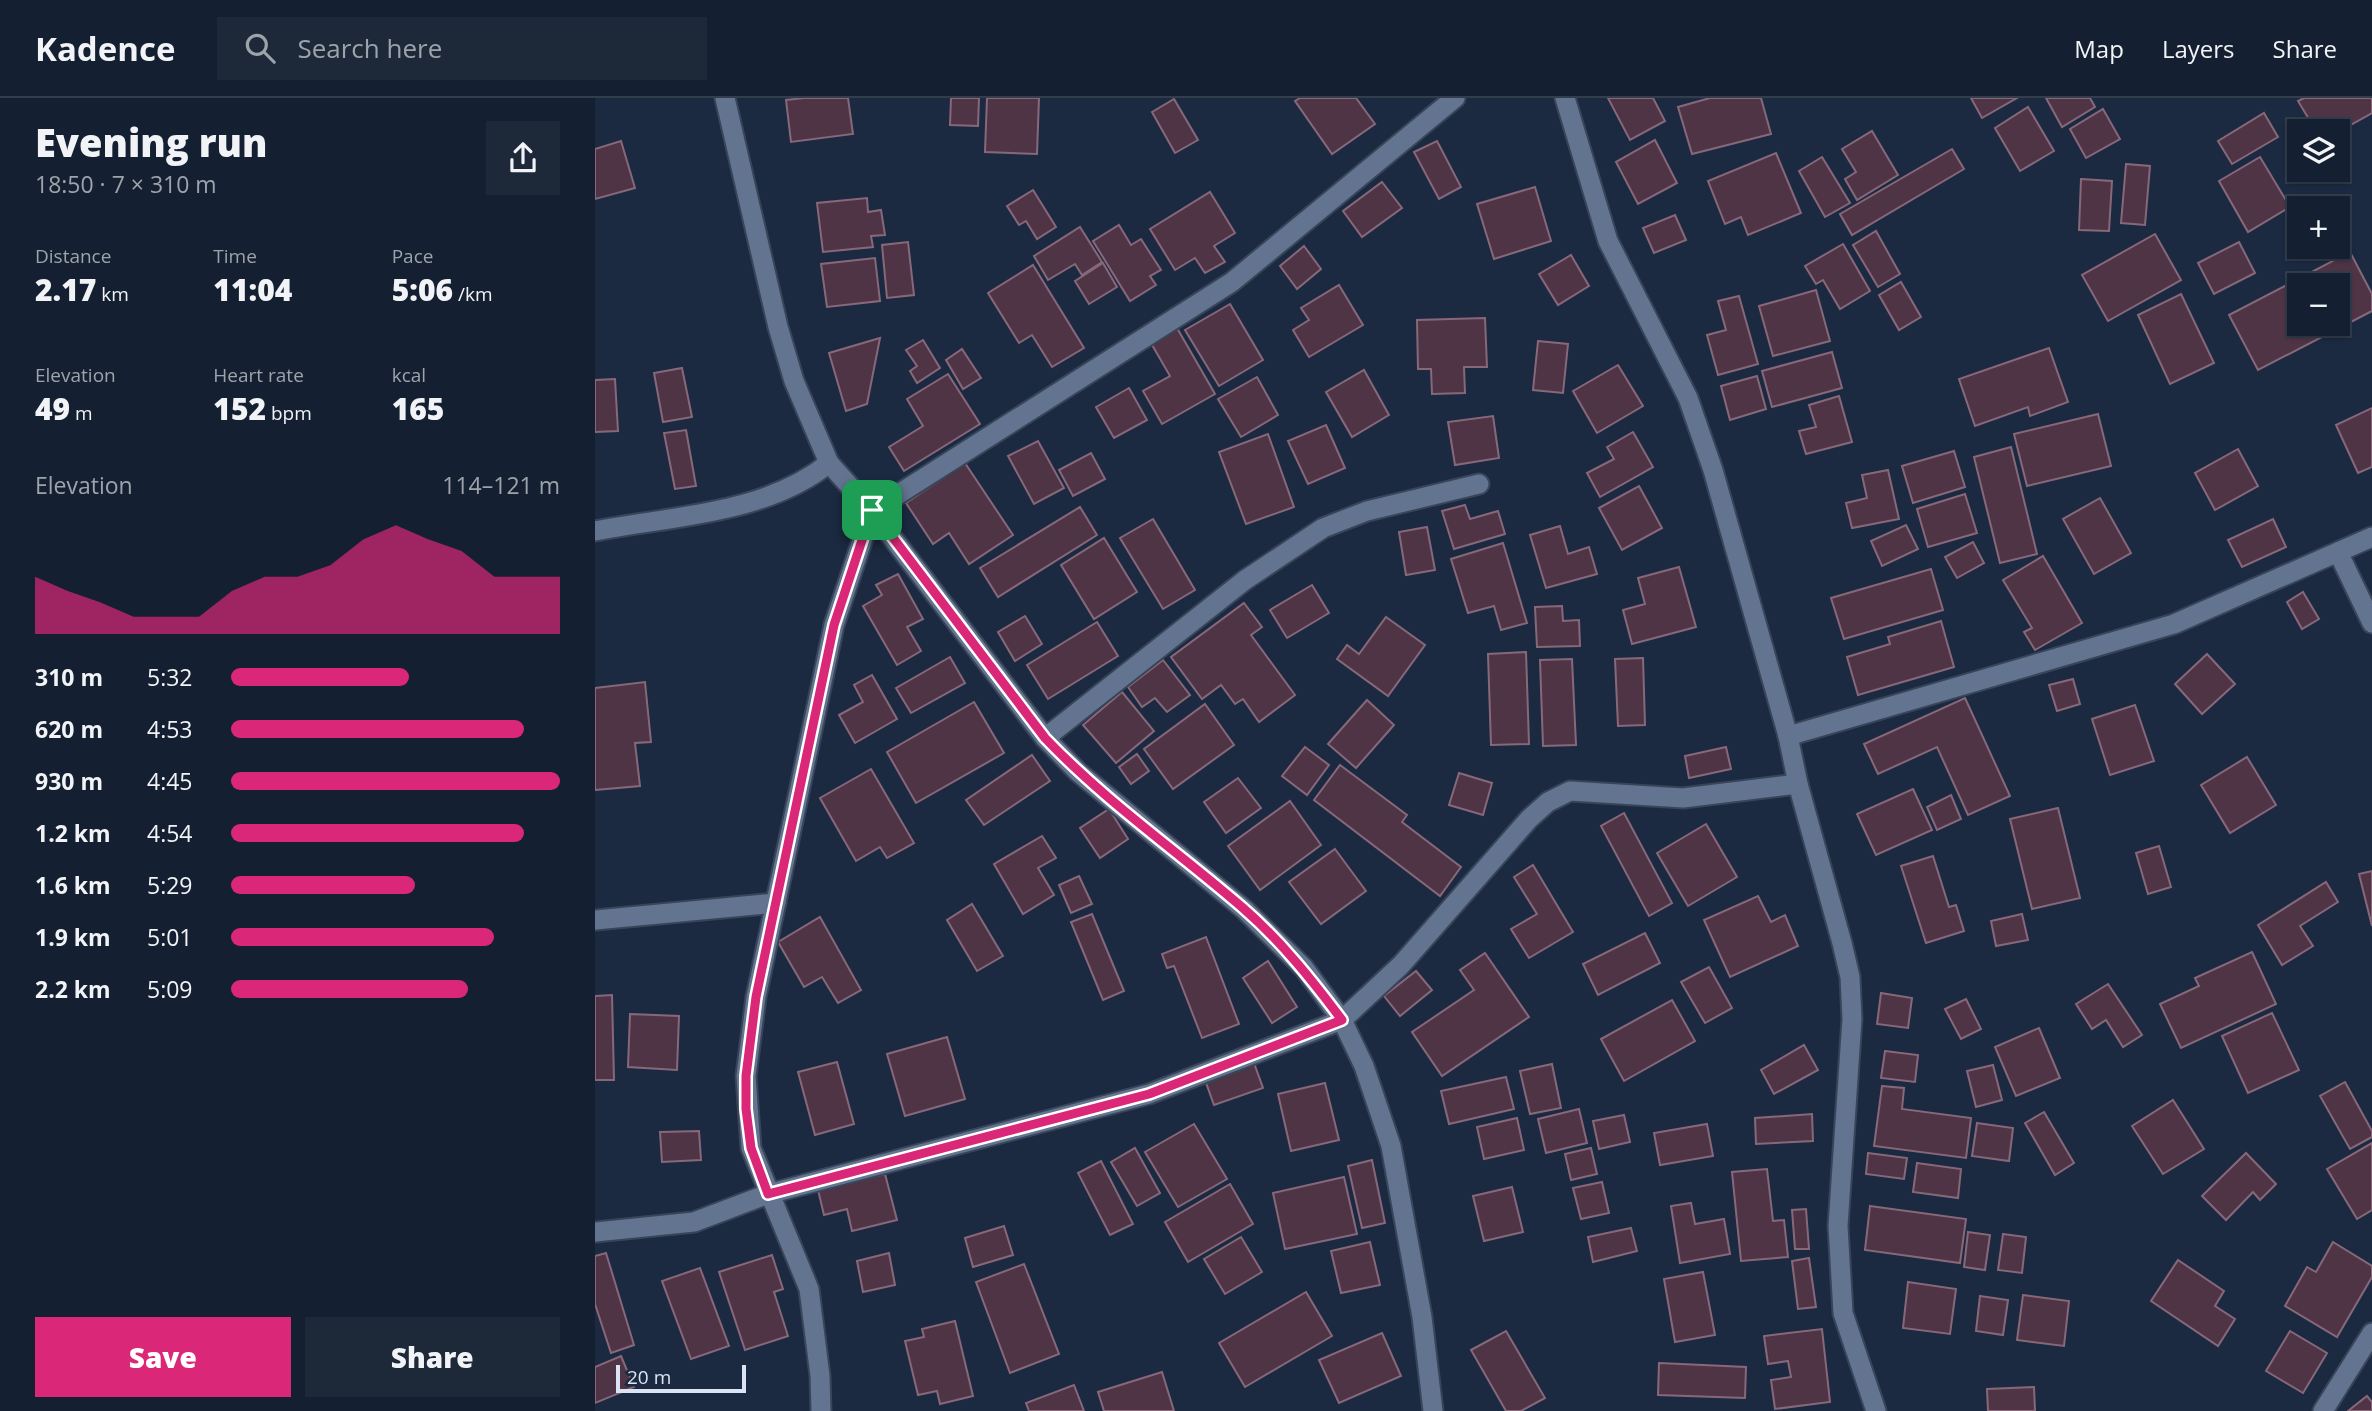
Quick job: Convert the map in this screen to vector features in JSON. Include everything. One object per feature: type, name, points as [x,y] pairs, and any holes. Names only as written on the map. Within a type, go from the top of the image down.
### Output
[{"type":"street","points":[[725,98],[778,327],[794,381],[829,463],[872,510],[1045,738],[1078,772],[1245,910],[1304,968],[1342,1020],[1364,1066],[1391,1146],[1422,1317],[1433,1411]]},
{"type":"street","points":[[821,1411],[820,1376],[809,1289],[751,1148],[746,1076],[756,997],[834,625],[872,510],[1232,282],[1455,98]]},
{"type":"street","points":[[1565,98],[1608,241],[1688,398],[1713,470],[1788,736],[1798,784],[1850,976],[1852,1019],[1838,1226],[1843,1313],[1876,1411]]},
{"type":"street","points":[[595,530],[750,502],[806,482],[829,463]]},
{"type":"street","points":[[1045,738],[1245,580],[1323,528],[1367,511],[1479,484]]},
{"type":"street","points":[[1788,736],[2134,638],[2174,624],[2372,537]]},
{"type":"street","points":[[2338,552],[2372,623]]},
{"type":"street","points":[[595,1232],[623,1226],[694,1222],[768,1194],[1149,1094],[1342,1020],[1401,965],[1529,818],[1548,802],[1570,791],[1683,798],[1798,784]]},
{"type":"street","points":[[595,920],[776,904]]},
{"type":"street","points":[[2323,1411],[2372,1333]]},
{"type":"building","points":[[848,98],[853,134],[791,142],[786,100]]},
{"type":"building","points":[[951,98],[979,98],[978,126],[950,125]]},
{"type":"building","points":[[987,98],[1039,98],[1037,154],[985,152]]},
{"type":"building","points":[[1300,98],[1356,98],[1375,124],[1332,154],[1295,101]]},
{"type":"building","points":[[1608,98],[1653,98],[1665,121],[1630,140]]},
{"type":"building","points":[[1710,98],[1761,98],[1771,134],[1692,154],[1678,107]]},
{"type":"building","points":[[1971,98],[2017,98],[1982,118]]},
{"type":"building","points":[[2046,98],[2090,98],[2095,107],[2062,127]]},
{"type":"building","points":[[2304,98],[2372,98],[2372,113],[2350,125],[2350,119],[2309,119],[2298,101]]},
{"type":"building","points":[[1174,99],[1198,140],[1175,153],[1152,112]]},
{"type":"building","points":[[2028,107],[2054,151],[2020,171],[1995,128]]},
{"type":"building","points":[[2103,109],[2120,139],[2086,158],[2070,129]]},
{"type":"building","points":[[2264,113],[2278,137],[2232,164],[2218,141]]},
{"type":"building","points":[[1872,131],[1898,175],[1857,200],[1845,179],[1856,172],[1842,149]]},
{"type":"building","points":[[1655,140],[1677,183],[1638,204],[1616,162]]},
{"type":"building","points":[[621,141],[635,188],[595,199],[595,149]]},
{"type":"building","points":[[1437,141],[1461,187],[1439,199],[1414,152]]},
{"type":"building","points":[[1952,149],[1964,169],[1852,235],[1840,214]]},
{"type":"building","points":[[1776,153],[1801,213],[1748,235],[1741,217],[1725,224],[1708,181]]},
{"type":"building","points":[[1822,157],[1850,203],[1825,217],[1799,171]]},
{"type":"building","points":[[2260,157],[2287,202],[2287,209],[2248,232],[2219,181]]},
{"type":"building","points":[[2126,164],[2150,166],[2145,225],[2121,223]]},
{"type":"building","points":[[2081,179],[2112,181],[2109,231],[2079,230]]},
{"type":"building","points":[[1382,182],[1402,208],[1362,237],[1343,211]]},
{"type":"building","points":[[1535,187],[1551,241],[1494,259],[1477,204]]},
{"type":"building","points":[[1033,190],[1056,227],[1037,239],[1026,221],[1019,225],[1007,206]]},
{"type":"building","points":[[1210,192],[1235,233],[1214,246],[1225,262],[1205,273],[1195,258],[1175,270],[1150,229]]},
{"type":"building","points":[[867,198],[868,212],[881,210],[885,235],[871,236],[873,247],[823,252],[817,203]]},
{"type":"building","points":[[1675,215],[1686,240],[1654,253],[1643,228]]},
{"type":"building","points":[[1119,225],[1131,245],[1141,239],[1161,270],[1150,276],[1156,285],[1130,301],[1093,241]]},
{"type":"building","points":[[1080,227],[1102,262],[1082,275],[1075,264],[1048,280],[1034,256]]},
{"type":"building","points":[[1876,231],[1900,274],[1878,287],[1853,245]]},
{"type":"building","points":[[2155,234],[2181,280],[2108,321],[2082,275]]},
{"type":"building","points":[[908,242],[914,295],[887,298],[882,245]]},
{"type":"building","points":[[2239,242],[2255,273],[2214,294],[2198,263]]},
{"type":"building","points":[[1843,244],[1870,291],[1840,309],[1823,280],[1816,284],[1805,266]]},
{"type":"building","points":[[1304,246],[1321,269],[1297,289],[1280,266]]},
{"type":"building","points":[[2350,252],[2372,294],[2372,311],[2350,322],[2350,273],[2310,273],[2337,259],[2350,259]]},
{"type":"building","points":[[1571,255],[1589,286],[1558,305],[1539,274]]},
{"type":"building","points":[[875,258],[880,301],[827,307],[821,264]]},
{"type":"building","points":[[1103,263],[1117,287],[1089,304],[1075,281]]},
{"type":"building","points":[[1033,265],[1084,348],[1052,367],[1032,335],[1019,343],[988,293]]},
{"type":"building","points":[[1901,282],[1921,317],[1899,330],[1879,295]]},
{"type":"building","points":[[1339,285],[1363,325],[1309,357],[1293,330],[1309,320],[1301,308]]},
{"type":"building","points":[[2287,285],[2287,336],[2324,336],[2258,370],[2229,315]]},
{"type":"building","points":[[1816,290],[1830,341],[1773,356],[1759,306]]},
{"type":"building","points":[[2181,294],[2214,363],[2170,384],[2138,315]]},
{"type":"building","points":[[1739,296],[1758,364],[1718,375],[1707,335],[1726,330],[1718,301]]},
{"type":"building","points":[[1230,304],[1263,360],[1219,386],[1185,330]]},
{"type":"building","points":[[1485,318],[1487,367],[1464,367],[1465,393],[1432,394],[1431,369],[1418,369],[1417,320]]},
{"type":"building","points":[[1177,328],[1215,394],[1162,424],[1143,391],[1170,376],[1151,343]]},
{"type":"building","points":[[880,338],[867,404],[846,411],[829,353]]},
{"type":"building","points":[[923,340],[940,368],[917,383],[910,371],[917,366],[906,350]]},
{"type":"building","points":[[1538,341],[1568,344],[1563,393],[1533,390]]},
{"type":"building","points":[[2049,348],[2068,402],[2030,416],[2028,407],[1975,426],[1959,379]]},
{"type":"building","points":[[962,349],[981,378],[963,389],[946,360]]},
{"type":"building","points":[[1832,352],[1842,388],[1772,407],[1762,371]]},
{"type":"building","points":[[1618,365],[1643,406],[1597,433],[1573,391]]},
{"type":"building","points":[[682,368],[692,417],[663,422],[654,373]]},
{"type":"building","points":[[1364,370],[1389,415],[1352,437],[1326,392]]},
{"type":"building","points":[[948,374],[980,424],[904,471],[889,447],[923,426],[907,399]]},
{"type":"building","points":[[1757,376],[1766,409],[1730,420],[1721,386]]},
{"type":"building","points":[[1257,377],[1278,415],[1241,437],[1218,399]]},
{"type":"building","points":[[615,379],[618,431],[595,432],[595,380]]},
{"type":"building","points":[[1129,388],[1147,420],[1114,438],[1096,407]]},
{"type":"building","points":[[1839,396],[1852,442],[1806,454],[1799,431],[1816,427],[1809,405]]},
{"type":"building","points":[[2372,408],[2372,467],[2358,473],[2336,425]]},
{"type":"building","points":[[2098,414],[2111,466],[2027,486],[2014,434]]},
{"type":"building","points":[[1493,416],[1499,458],[1455,465],[1448,422]]},
{"type":"building","points":[[1326,425],[1345,468],[1308,484],[1288,441]]},
{"type":"building","points":[[686,430],[696,486],[675,489],[664,433]]},
{"type":"building","points":[[1633,432],[1653,467],[1600,497],[1587,473],[1614,459],[1607,447]]},
{"type":"building","points":[[1268,434],[1294,507],[1246,524],[1219,452]]},
{"type":"building","points":[[1038,441],[1064,488],[1034,504],[1008,456]]},
{"type":"building","points":[[2011,447],[2037,554],[2000,563],[1974,457]]},
{"type":"building","points":[[2238,449],[2258,486],[2215,510],[2195,473]]},
{"type":"building","points":[[1954,451],[1965,487],[1913,503],[1902,466]]},
{"type":"building","points":[[1091,453],[1105,479],[1073,496],[1059,470]]},
{"type":"building","points":[[965,463],[1013,535],[969,564],[949,533],[933,544],[906,503]]},
{"type":"building","points":[[1888,470],[1899,519],[1852,528],[1846,503],[1867,498],[1862,475]]},
{"type":"building","points":[[1639,486],[1662,528],[1622,550],[1599,508]]},
{"type":"building","points":[[1965,494],[1977,533],[1928,547],[1917,509]]},
{"type":"building","points":[[2100,498],[2131,553],[2094,574],[2063,519]]},
{"type":"building","points":[[1465,505],[1470,519],[1498,511],[1505,534],[1454,549],[1442,511]]},
{"type":"building","points":[[1080,507],[1097,535],[998,597],[980,568]]},
{"type":"building","points":[[1153,519],[1195,590],[1163,609],[1120,538]]},
{"type":"building","points":[[2273,519],[2286,547],[2242,567],[2228,540]]},
{"type":"building","points":[[1906,525],[1918,549],[1882,566],[1871,541]]},
{"type":"building","points":[[1560,526],[1568,554],[1589,547],[1597,574],[1546,588],[1530,535]]},
{"type":"building","points":[[1427,527],[1435,570],[1406,575],[1399,532]]},
{"type":"building","points":[[1104,538],[1137,592],[1094,619],[1061,565]]},
{"type":"building","points":[[1973,542],[1984,563],[1957,578],[1945,557]]},
{"type":"building","points":[[1503,543],[1527,623],[1501,630],[1494,606],[1468,613],[1451,559]]},
{"type":"building","points":[[2043,556],[2082,623],[2035,650],[2024,632],[2032,628],[2003,580]]},
{"type":"building","points":[[1679,567],[1696,627],[1632,644],[1623,610],[1645,604],[1638,578]]},
{"type":"building","points":[[1931,569],[1943,610],[1844,639],[1831,598]]},
{"type":"building","points":[[898,574],[923,619],[907,627],[921,651],[897,665],[863,606],[882,595],[876,585]]},
{"type":"building","points":[[1312,585],[1329,613],[1287,638],[1270,610]]},
{"type":"building","points":[[2303,592],[2319,619],[2302,629],[2287,602]]},
{"type":"building","points":[[1244,603],[1262,627],[1251,635],[1295,695],[1259,722],[1243,699],[1235,704],[1221,685],[1202,699],[1171,657]]},
{"type":"building","points":[[1562,606],[1563,621],[1579,620],[1580,646],[1537,647],[1535,607]]},
{"type":"building","points":[[1025,616],[1042,644],[1015,661],[998,632]]},
{"type":"building","points":[[1386,617],[1425,645],[1388,696],[1337,659],[1347,645],[1359,654]]},
{"type":"building","points":[[1941,621],[1954,667],[1858,695],[1847,657],[1890,644],[1888,637]]},
{"type":"building","points":[[1097,622],[1118,656],[1048,699],[1027,665]]},
{"type":"building","points":[[1526,652],[1529,744],[1491,745],[1488,654]]},
{"type":"building","points":[[2207,654],[2235,684],[2202,714],[2175,684]]},
{"type":"building","points":[[950,657],[965,683],[911,713],[896,688]]},
{"type":"building","points":[[1643,658],[1645,725],[1618,726],[1615,659]]},
{"type":"building","points":[[1572,659],[1576,745],[1543,746],[1540,660]]},
{"type":"building","points":[[1163,660],[1190,695],[1167,712],[1155,698],[1142,707],[1128,687]]},
{"type":"building","points":[[872,675],[897,719],[855,743],[839,715],[863,702],[854,685]]},
{"type":"building","points":[[2073,679],[2080,704],[2057,711],[2049,685]]},
{"type":"building","points":[[645,682],[651,742],[635,743],[640,786],[595,790],[595,688]]},
{"type":"building","points":[[1122,692],[1154,731],[1116,763],[1083,725]]},
{"type":"building","points":[[1965,698],[2010,796],[1968,815],[1937,747],[1878,774],[1864,744]]},
{"type":"building","points":[[1367,700],[1394,725],[1356,768],[1328,744]]},
{"type":"building","points":[[974,702],[1004,753],[916,803],[887,752]]},
{"type":"building","points":[[1205,704],[1234,745],[1173,789],[1144,749]]},
{"type":"building","points":[[2135,705],[2154,761],[2110,775],[2092,719]]},
{"type":"building","points":[[1305,747],[1329,765],[1307,795],[1282,776]]},
{"type":"building","points":[[1726,747],[1731,769],[1689,778],[1685,756]]},
{"type":"building","points":[[1137,754],[1149,771],[1131,784],[1119,767]]},
{"type":"building","points":[[1032,755],[1050,781],[984,825],[966,800]]},
{"type":"building","points":[[2247,757],[2276,805],[2230,833],[2201,785]]},
{"type":"building","points":[[1340,765],[1407,815],[1402,822],[1461,867],[1440,896],[1314,800]]},
{"type":"building","points":[[871,769],[914,843],[887,858],[880,847],[856,861],[820,798]]},
{"type":"building","points":[[1459,773],[1492,783],[1483,815],[1449,805]]},
{"type":"building","points":[[1238,778],[1261,808],[1226,833],[1204,802]]},
{"type":"building","points":[[1913,789],[1932,830],[1876,855],[1857,814]]},
{"type":"building","points":[[1951,795],[1961,819],[1937,830],[1927,807]]},
{"type":"building","points":[[1290,801],[1321,845],[1260,890],[1228,846]]},
{"type":"building","points":[[2058,808],[2080,898],[2032,909],[2010,819]]},
{"type":"building","points":[[1109,809],[1128,839],[1100,858],[1080,828]]},
{"type":"building","points":[[1624,813],[1672,903],[1649,916],[1601,826]]},
{"type":"building","points":[[1706,824],[1737,877],[1688,906],[1657,853]]},
{"type":"building","points":[[1042,836],[1056,858],[1038,868],[1054,895],[1023,914],[994,864]]},
{"type":"building","points":[[2159,846],[2171,887],[2148,894],[2136,853]]},
{"type":"building","points":[[1335,849],[1366,891],[1321,924],[1289,882]]},
{"type":"building","points":[[1933,856],[1949,907],[1956,905],[1964,931],[1926,943],[1901,866]]},
{"type":"building","points":[[1533,865],[1573,932],[1529,958],[1511,929],[1537,914],[1514,877]]},
{"type":"building","points":[[2372,871],[2372,926],[2359,874]]},
{"type":"building","points":[[1079,876],[1092,904],[1071,913],[1059,885]]},
{"type":"building","points":[[2326,882],[2338,902],[2300,926],[2313,946],[2282,965],[2258,925]]},
{"type":"building","points":[[1758,896],[1771,922],[1785,915],[1798,946],[1730,977],[1704,920]]},
{"type":"building","points":[[972,904],[1003,956],[977,971],[947,920]]},
{"type":"building","points":[[1092,914],[1124,991],[1103,1000],[1071,922]]},
{"type":"building","points":[[2022,914],[2028,940],[1996,946],[1991,921]]},
{"type":"building","points":[[820,917],[861,990],[838,1003],[822,977],[804,987],[778,942]]},
{"type":"building","points":[[1645,933],[1660,963],[1598,995],[1583,964]]},
{"type":"building","points":[[1206,937],[1239,1024],[1202,1038],[1174,966],[1167,968],[1162,954]]},
{"type":"building","points":[[2252,952],[2276,1004],[2181,1048],[2160,1004],[2199,986],[2195,978]]},
{"type":"building","points":[[1485,953],[1529,1017],[1442,1076],[1412,1032],[1474,990],[1460,970]]},
{"type":"building","points":[[1268,961],[1297,1007],[1272,1023],[1243,978]]},
{"type":"building","points":[[1709,967],[1732,1008],[1705,1023],[1681,982]]},
{"type":"building","points":[[1416,971],[1432,990],[1400,1016],[1384,996]]},
{"type":"building","points":[[2108,984],[2142,1035],[2123,1047],[2106,1020],[2092,1029],[2076,1004]]},
{"type":"building","points":[[1881,993],[1912,998],[1908,1028],[1877,1024]]},
{"type":"building","points":[[612,995],[614,1080],[595,1080],[595,996]]},
{"type":"building","points":[[1966,999],[1981,1029],[1961,1039],[1945,1009]]},
{"type":"building","points":[[1672,1000],[1695,1041],[1624,1081],[1601,1039]]},
{"type":"building","points":[[2272,1013],[2299,1070],[2248,1093],[2222,1036]]},
{"type":"building","points":[[630,1014],[679,1016],[677,1070],[628,1067]]},
{"type":"building","points":[[2039,1028],[2060,1078],[2016,1096],[1995,1047]]},
{"type":"building","points":[[947,1037],[965,1099],[905,1116],[887,1054]]},
{"type":"building","points":[[1804,1045],[1818,1070],[1774,1094],[1761,1070]]},
{"type":"building","points":[[1885,1051],[1918,1055],[1915,1082],[1881,1078]]},
{"type":"building","points":[[837,1062],[854,1124],[815,1135],[798,1072]]},
{"type":"building","points":[[1254,1063],[1263,1088],[1214,1105],[1205,1080]]},
{"type":"building","points":[[1552,1064],[1561,1108],[1530,1114],[1520,1071]]},
{"type":"building","points":[[1993,1065],[2002,1100],[1976,1107],[1967,1071]]},
{"type":"building","points":[[1506,1077],[1514,1109],[1449,1124],[1441,1091]]},
{"type":"building","points":[[2345,1082],[2372,1131],[2372,1137],[2350,1149],[2320,1096]]},
{"type":"building","points":[[1325,1083],[1339,1140],[1291,1151],[1278,1094]]},
{"type":"building","points":[[1882,1086],[1904,1088],[1902,1109],[1971,1118],[1966,1158],[1874,1146]]},
{"type":"building","points":[[2173,1100],[2204,1149],[2163,1174],[2132,1126]]},
{"type":"building","points":[[1579,1109],[1587,1143],[1546,1153],[1538,1119]]},
{"type":"building","points":[[2044,1112],[2074,1163],[2055,1175],[2025,1123]]},
{"type":"building","points":[[1812,1114],[1813,1141],[1756,1144],[1755,1118]]},
{"type":"building","points":[[1624,1115],[1630,1142],[1599,1149],[1593,1121]]},
{"type":"building","points":[[1517,1118],[1524,1150],[1484,1159],[1477,1127]]},
{"type":"building","points":[[1977,1123],[2013,1128],[2009,1161],[1972,1156]]},
{"type":"building","points":[[1194,1124],[1227,1179],[1178,1207],[1145,1152]]},
{"type":"building","points":[[1707,1124],[1713,1156],[1660,1165],[1654,1133]]},
{"type":"building","points":[[699,1131],[701,1160],[662,1162],[660,1132]]},
{"type":"building","points":[[2372,1143],[2372,1210],[2357,1219],[2327,1169]]},
{"type":"building","points":[[1135,1148],[1160,1193],[1137,1206],[1111,1162]]},
{"type":"building","points":[[1591,1148],[1597,1174],[1571,1180],[1565,1154]]},
{"type":"building","points":[[1868,1153],[1907,1158],[1904,1179],[1866,1174]]},
{"type":"building","points":[[2246,1153],[2276,1184],[2260,1200],[2253,1192],[2226,1220],[2202,1196]]},
{"type":"building","points":[[1372,1160],[1385,1223],[1362,1228],[1348,1166]]},
{"type":"building","points":[[1101,1161],[1133,1224],[1110,1235],[1078,1173]]},
{"type":"building","points":[[1917,1163],[1961,1169],[1958,1198],[1913,1192]]},
{"type":"building","points":[[1767,1169],[1773,1221],[1784,1220],[1788,1257],[1741,1261],[1732,1172]]},
{"type":"building","points":[[885,1174],[897,1220],[852,1231],[847,1209],[824,1215],[818,1190]]},
{"type":"building","points":[[1344,1177],[1357,1234],[1285,1249],[1273,1193]]},
{"type":"building","points":[[1602,1182],[1609,1213],[1581,1219],[1573,1188]]},
{"type":"building","points":[[1230,1184],[1253,1224],[1188,1262],[1165,1222]]},
{"type":"building","points":[[1512,1187],[1523,1232],[1484,1241],[1473,1196]]},
{"type":"building","points":[[1691,1203],[1695,1224],[1724,1219],[1730,1254],[1680,1263],[1671,1206]]},
{"type":"building","points":[[1870,1206],[1966,1219],[1960,1263],[1865,1250]]},
{"type":"building","points":[[1806,1209],[1809,1249],[1795,1249],[1792,1210]]},
{"type":"building","points":[[1004,1226],[1013,1255],[973,1267],[965,1238]]},
{"type":"building","points":[[1631,1228],[1637,1251],[1593,1262],[1588,1237]]},
{"type":"building","points":[[1968,1232],[1990,1235],[1985,1270],[1964,1267]]},
{"type":"building","points":[[2003,1234],[2026,1237],[2022,1273],[1998,1270]]},
{"type":"building","points":[[1241,1237],[1262,1272],[1225,1294],[1204,1259]]},
{"type":"building","points":[[1370,1242],[1380,1285],[1341,1293],[1331,1251]]},
{"type":"building","points":[[2333,1242],[2372,1266],[2372,1277],[2337,1337],[2285,1306],[2307,1267],[2316,1272]]},
{"type":"building","points":[[606,1253],[634,1345],[611,1353],[595,1304],[595,1256]]},
{"type":"building","points":[[889,1253],[895,1285],[863,1292],[857,1261]]},
{"type":"building","points":[[772,1255],[783,1289],[774,1292],[788,1336],[745,1350],[719,1272]]},
{"type":"building","points":[[1809,1258],[1816,1307],[1798,1309],[1792,1261]]},
{"type":"building","points":[[2178,1260],[2224,1291],[2215,1306],[2235,1319],[2218,1346],[2151,1301]]},
{"type":"building","points":[[1024,1264],[1059,1354],[1010,1373],[976,1282]]},
{"type":"building","points":[[700,1268],[729,1346],[691,1359],[662,1281]]},
{"type":"building","points":[[1703,1272],[1715,1335],[1675,1342],[1664,1279]]},
{"type":"building","points":[[1908,1282],[1956,1289],[1950,1334],[1903,1328]]},
{"type":"building","points":[[1306,1292],[1332,1336],[1245,1387],[1219,1343]]},
{"type":"building","points":[[2023,1295],[2069,1301],[2064,1346],[2017,1340]]},
{"type":"building","points":[[1980,1296],[2008,1300],[2003,1335],[1976,1331]]},
{"type":"building","points":[[955,1321],[973,1396],[940,1404],[937,1391],[918,1395],[905,1341],[924,1337],[922,1329]]},
{"type":"building","points":[[1822,1329],[1830,1402],[1775,1409],[1771,1380],[1791,1377],[1788,1361],[1768,1364],[1764,1336]]},
{"type":"building","points":[[1506,1331],[1545,1398],[1521,1411],[1506,1411],[1471,1350]]},
{"type":"building","points":[[2290,1331],[2327,1353],[2303,1393],[2266,1371]]},
{"type":"building","points":[[1382,1333],[1401,1376],[1339,1403],[1319,1360]]},
{"type":"building","points":[[621,1356],[634,1387],[595,1403],[595,1367]]},
{"type":"building","points":[[1659,1363],[1746,1367],[1745,1398],[1658,1395]]},
{"type":"building","points":[[1162,1372],[1174,1411],[1104,1411],[1098,1392]]},
{"type":"building","points":[[1074,1385],[1084,1411],[1029,1411],[1026,1403]]},
{"type":"building","points":[[2034,1387],[2035,1411],[1988,1411],[1987,1389]]},
{"type":"building","points":[[2367,1396],[2372,1402],[2372,1411],[2348,1411]]},
{"type":"route","points":[[872,510],[898,548],[1045,738],[1078,772],[1245,910],[1304,968],[1342,1020],[1149,1094],[768,1194],[751,1148],[746,1109],[746,1076],[756,997],[834,625],[872,510]]}]
